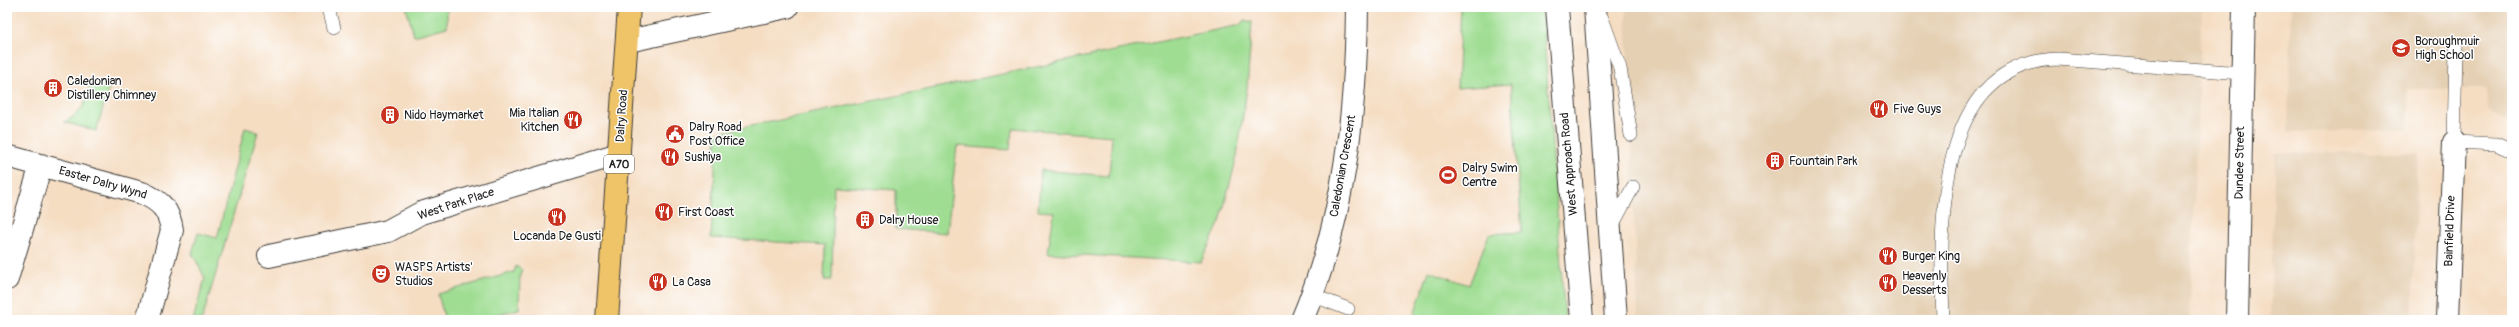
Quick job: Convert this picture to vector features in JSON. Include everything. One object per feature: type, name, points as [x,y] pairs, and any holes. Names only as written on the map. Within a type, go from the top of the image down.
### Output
[{"type":"main road","name":"Dalry Road","points":[[607,320],[628,41],[629,7]]},
{"type":"street","points":[[628,41],[787,7]]},
{"type":"street","name":"Caledonian Crescent","points":[[1302,320],[1312,295],[1330,238],[1347,154],[1356,75],[1357,7]]},
{"type":"street","name":"West Approach Road","points":[[1557,7],[1582,320]]},
{"type":"street","points":[[1595,7],[1608,234],[1616,320]]},
{"type":"street","name":"Dundee Street","points":[[2237,320],[2244,7]]},
{"type":"street","name":"Bainfield Drive","points":[[2447,320],[2454,142]]},
{"type":"street","name":"West Park Place","points":[[269,256],[388,231],[421,213],[619,154]]},
{"type":"street","name":"Easter Dalry Wynd","points":[[7,156],[142,193],[155,198],[164,206],[170,218],[172,230],[147,320]]},
{"type":"street","points":[[7,279],[41,165]]},
{"type":"lane","points":[[332,7],[330,12],[334,28]]},
{"type":"lane","points":[[1598,7],[1620,68],[1631,135]]},
{"type":"lane","points":[[2456,48],[2454,142],[2496,144],[2512,150]]},
{"type":"lane","points":[[1943,320],[1944,230],[1947,182],[1952,154],[1973,107],[1989,87],[2005,73],[2036,60],[2058,59],[2242,73]]},
{"type":"lane","points":[[1608,234],[1633,187]]},
{"type":"lane","points":[[1312,295],[1348,309]]},
{"type":"shaded area","name":"Fountain Park","points":[[1626,7],[2202,7],[2189,320],[1638,320]]},
{"type":"shaded area","name":"Boroughmuir High School","points":[[2291,7],[2512,7],[2512,124],[2487,110],[2487,89],[2408,89],[2408,130],[2288,132]]},
{"type":"shaded area","points":[[2418,152],[2412,320],[2270,320],[2275,153]]},
{"type":"green space","points":[[295,7],[313,7],[293,14]]},
{"type":"green space","points":[[406,7],[447,7],[447,27],[414,36]]},
{"type":"green space","points":[[1461,7],[1542,7],[1565,320],[1412,320],[1429,271],[1469,285],[1489,234],[1522,232],[1511,84],[1457,88]]},
{"type":"green space","points":[[1244,20],[1252,22],[1247,88],[1237,156],[1220,222],[1201,262],[1048,253],[1054,212],[1038,211],[1041,170],[1109,176],[1112,136],[1012,128],[1010,150],[957,146],[947,233],[896,229],[896,190],[834,186],[832,280],[824,280],[825,245],[711,238],[717,133],[1240,25]]},
{"type":"green space","points":[[90,83],[109,88],[96,131],[64,122],[70,119],[83,107],[88,96]]},
{"type":"green space","points":[[245,128],[258,132],[202,320],[193,320],[205,278],[192,253],[198,233],[217,238]]},
{"type":"green space","points":[[516,266],[522,270],[520,275],[519,309],[475,320],[445,320],[438,294],[514,272]]},
{"type":"place","name":"Boroughmuir High School","points":[[2401,48]]},
{"type":"place","name":"Caledonian Distillery Chimney","points":[[53,88]]},
{"type":"place","name":"Five Guys","points":[[1879,109]]},
{"type":"place","name":"Nido Haymarket","points":[[390,115]]},
{"type":"place","name":"Mia Italian Kitchen","points":[[573,120]]},
{"type":"place","name":"Dalry Road Post Office","points":[[675,134]]},
{"type":"place","name":"Sushiya","points":[[670,157]]},
{"type":"place","name":"Fountain Park","points":[[1775,161]]},
{"type":"place","name":"Dalry Swim Centre","points":[[1448,175]]},
{"type":"place","name":"First Coast","points":[[664,212]]},
{"type":"place","name":"Locanda De Gusti","points":[[557,217]]},
{"type":"place","name":"Dalry House","points":[[865,220]]},
{"type":"place","name":"Burger King","points":[[1888,256]]},
{"type":"place","name":"WASPS Artists' Studios","points":[[381,274]]},
{"type":"place","name":"La Casa","points":[[658,282]]},
{"type":"place","name":"Heavenly Desserts","points":[[1888,283]]}]
